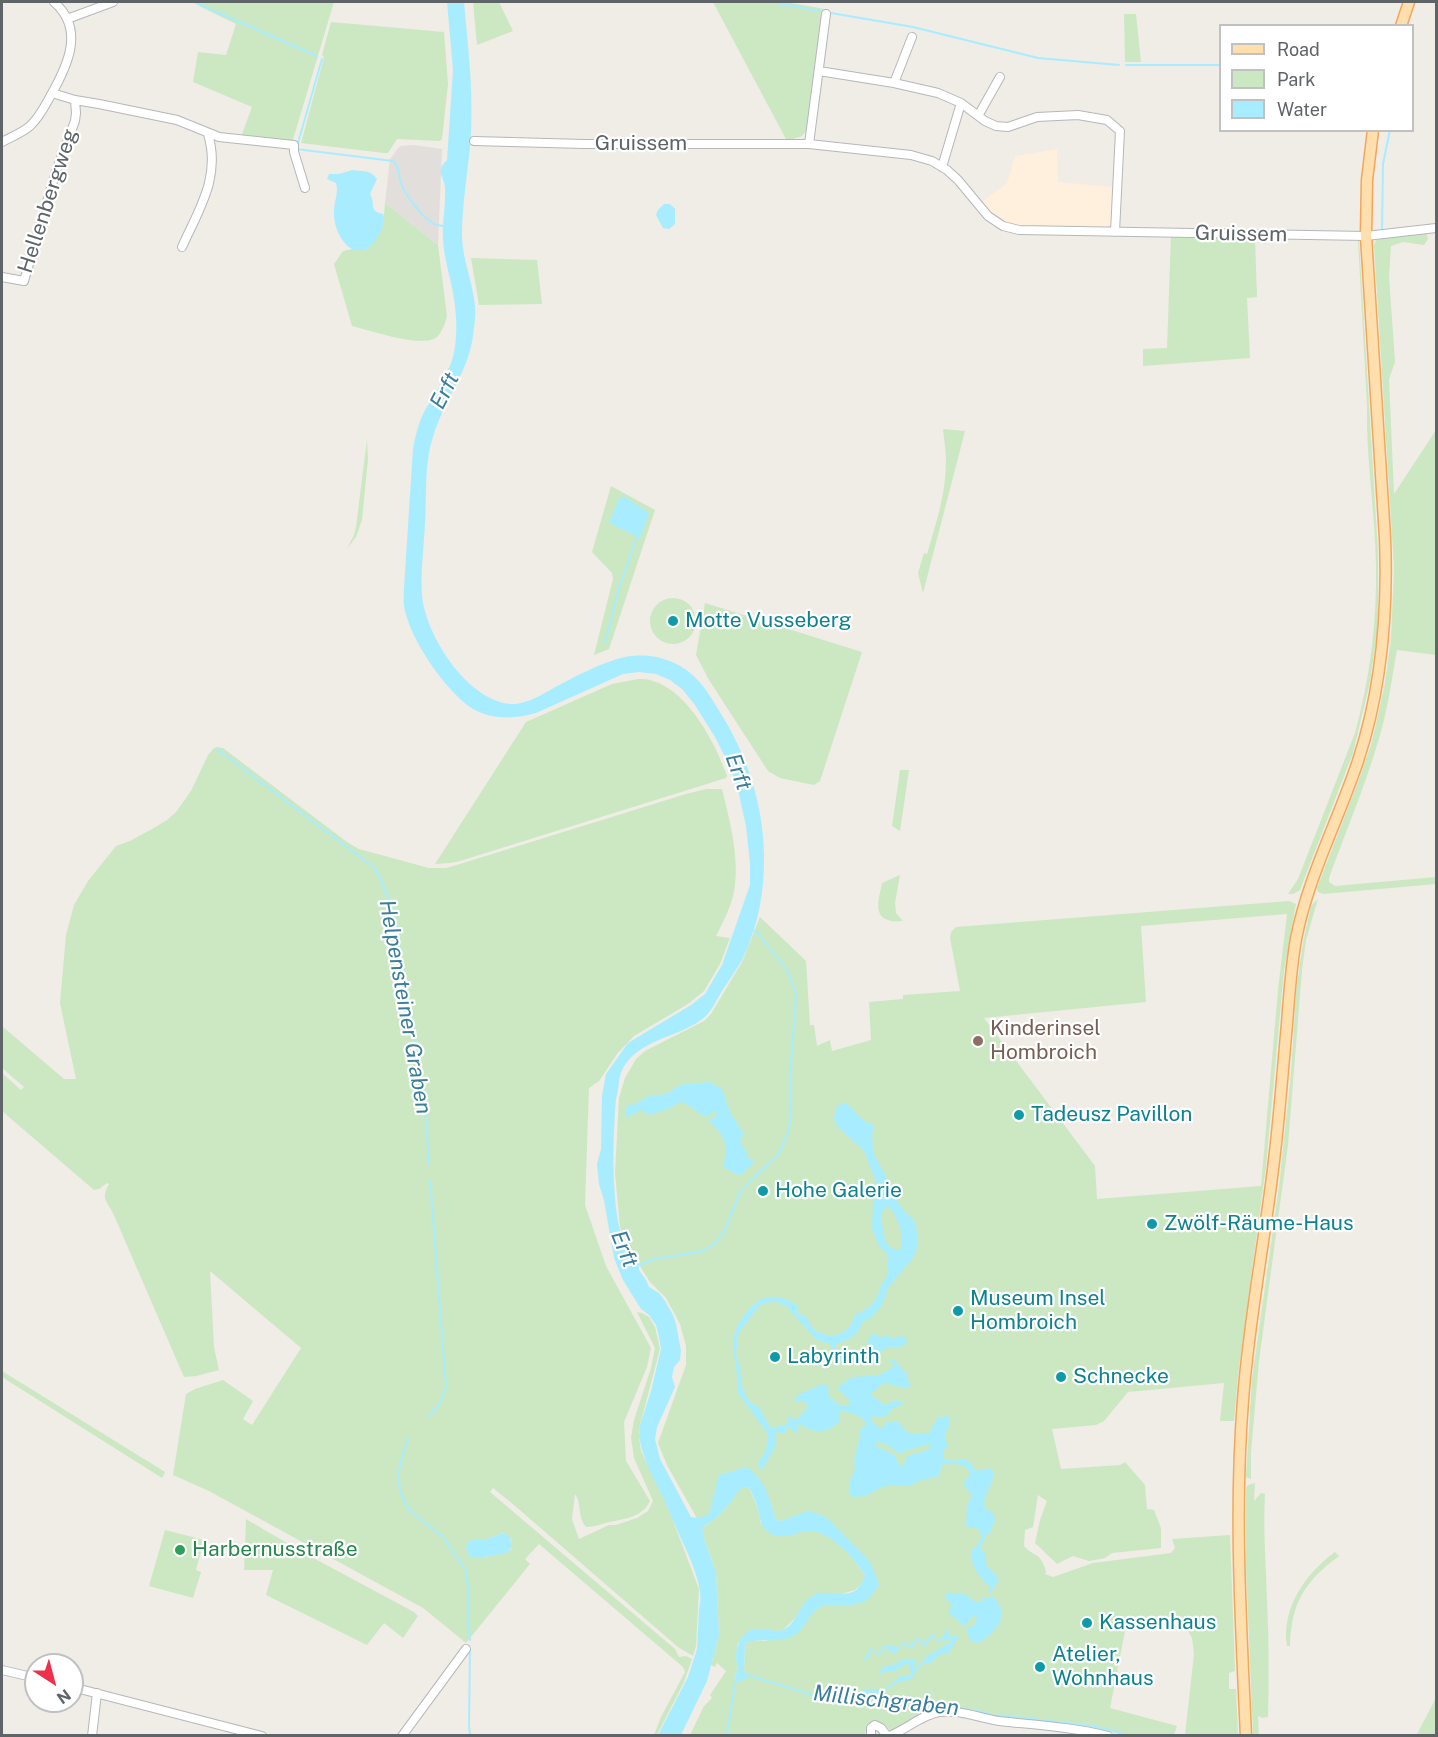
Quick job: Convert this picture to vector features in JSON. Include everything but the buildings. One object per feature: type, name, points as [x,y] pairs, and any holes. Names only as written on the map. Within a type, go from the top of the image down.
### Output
[{"type":"main road","points":[[1402,24],[1408,2]]},
{"type":"main road","points":[[1246,1736],[1238,1537],[1241,1426],[1250,1334],[1275,1158],[1292,965],[1308,891],[1352,778],[1364,740],[1375,695],[1384,639],[1385,538],[1366,236],[1367,180],[1373,132]]},
{"type":"street","points":[[2,142],[33,124],[66,64],[72,37],[62,9],[54,2]]},
{"type":"street","points":[[67,19],[113,2]]},
{"type":"street","points":[[809,144],[826,14]]},
{"type":"street","points":[[894,83],[912,37]]},
{"type":"street","points":[[819,71],[894,83],[938,93],[961,104],[990,124],[1002,127],[1036,117],[1065,115],[1102,118],[1112,123],[1120,131],[1115,232]]},
{"type":"street","points":[[978,116],[1000,77]]},
{"type":"street","points":[[52,93],[75,100],[177,120],[208,134],[230,139],[294,145],[305,188]]},
{"type":"street","name":"Hellenbergweg","points":[[2,277],[24,281],[56,171],[75,121],[75,100]]},
{"type":"street","points":[[942,167],[961,104]]},
{"type":"street","points":[[182,247],[210,181],[213,155],[208,134]]},
{"type":"street","name":"Gruissem","points":[[474,141],[584,144],[809,144],[911,155],[928,159],[942,167],[958,180],[988,216],[1006,227],[1025,231],[1366,236],[1437,228]]},
{"type":"street","points":[[402,1736],[466,1649]]},
{"type":"street","points":[[2,1670],[24,1675]]},
{"type":"street","points":[[84,1690],[228,1731],[262,1736]]},
{"type":"street","points":[[92,1736],[97,1693]]},
{"type":"street","points":[[871,1736],[871,1728],[876,1725],[888,1736],[934,1713],[949,1712],[999,1721],[1074,1728],[1108,1736]]},
{"type":"shaded area","points":[[414,145],[442,149],[438,245],[385,203],[390,159],[400,146]]},
{"type":"shaded area","points":[[1057,149],[1058,182],[1115,187],[1111,229],[1033,228],[1006,224],[994,217],[980,203],[1007,183],[1015,156]]},
{"type":"green space","points":[[200,2],[334,2],[292,143],[241,137],[252,107],[193,82],[198,52],[226,55],[236,24],[199,6]]},
{"type":"green space","points":[[473,2],[499,2],[513,31],[477,45]]},
{"type":"green space","points":[[713,2],[785,2],[825,9],[807,130],[802,136],[787,141]]},
{"type":"green space","points":[[1124,14],[1136,14],[1141,62],[1125,62]]},
{"type":"green space","points":[[331,22],[444,32],[448,84],[440,141],[397,139],[388,153],[301,143]]},
{"type":"green space","points":[[385,203],[438,245],[447,316],[439,335],[430,340],[408,340],[352,326],[334,264],[343,251],[366,250],[371,245],[380,229]]},
{"type":"green space","points":[[1426,232],[1428,239],[1424,245],[1403,242],[1391,246],[1389,276],[1395,362],[1389,379],[1394,494],[1436,430],[1436,655],[1397,650],[1380,735],[1329,882],[1335,886],[1436,877],[1436,884],[1323,894],[1318,892],[1317,888],[1372,742],[1385,683],[1391,640],[1394,568],[1374,245],[1381,237]]},
{"type":"green space","points":[[1171,236],[1255,238],[1257,297],[1247,298],[1250,358],[1143,366],[1143,349],[1167,348]]},
{"type":"green space","points":[[1358,240],[1378,552],[1377,633],[1370,682],[1353,753],[1300,890],[1288,894],[1298,879],[1355,733],[1372,650],[1376,565]]},
{"type":"green space","points":[[471,258],[537,260],[542,304],[479,305]]},
{"type":"green space","points":[[943,429],[965,431],[923,593],[918,573],[924,553],[927,554],[940,508],[946,474]]},
{"type":"green space","points":[[367,440],[368,459],[362,520],[356,537],[347,549],[356,527]]},
{"type":"green space","points":[[611,486],[655,510],[609,649],[594,655],[613,579],[612,573],[592,552]]},
{"type":"green space","name":"Motte Vusseberg","points":[[673,598],[689,605],[696,621],[689,637],[673,644],[657,637],[650,621],[657,605]]},
{"type":"green space","points":[[705,603],[862,652],[820,781],[814,785],[780,778],[768,771],[709,680],[696,655]]},
{"type":"green space","points":[[638,679],[651,680],[666,687],[689,707],[716,749],[726,778],[460,861],[435,864],[526,722],[612,684]]},
{"type":"green space","points":[[214,748],[223,748],[359,849],[429,868],[446,868],[460,864],[686,794],[706,789],[722,789],[733,840],[736,879],[733,898],[716,936],[730,938],[720,964],[704,991],[688,1004],[634,1036],[617,1054],[599,1081],[589,1088],[585,1205],[606,1266],[651,1348],[647,1367],[624,1422],[626,1461],[650,1501],[638,1514],[586,1527],[581,1519],[575,1494],[572,1519],[579,1539],[609,1525],[637,1518],[648,1511],[653,1501],[634,1458],[631,1438],[655,1348],[637,1312],[642,1313],[649,1317],[655,1327],[660,1349],[640,1425],[639,1438],[641,1451],[667,1505],[699,1589],[696,1646],[693,1656],[678,1647],[493,1488],[490,1492],[675,1649],[679,1657],[686,1656],[692,1659],[684,1682],[657,1735],[654,1735],[661,1717],[685,1672],[683,1667],[539,1544],[525,1559],[530,1564],[466,1643],[423,1608],[209,1491],[173,1475],[186,1394],[223,1380],[253,1401],[243,1419],[252,1425],[301,1348],[210,1271],[214,1347],[219,1370],[184,1377],[105,1199],[109,1184],[94,1190],[2,1111],[2,1073],[21,1090],[24,1087],[2,1068],[2,1026],[64,1079],[76,1079],[60,1003],[66,935],[74,905],[88,881],[116,846],[152,829],[176,812],[191,791],[208,755]],"holes":[[[503,1533],[511,1540],[511,1549],[495,1555],[479,1557],[469,1554],[476,1539],[487,1539]]]},
{"type":"green space","points":[[900,770],[909,770],[900,831],[892,826]]},
{"type":"green space","points":[[900,875],[895,903],[896,913],[903,921],[891,921],[880,914],[879,899],[882,883]]},
{"type":"green space","points":[[1318,899],[1306,940],[1302,970],[1288,1145],[1259,1361],[1251,1452],[1251,1479],[1246,1477],[1252,1379],[1279,1187],[1291,1073],[1296,992],[1311,906]]},
{"type":"green space","name":"Museum Insel Hombroich","points":[[1289,901],[1296,904],[1284,971],[1266,1166],[1234,1421],[1220,1421],[1224,1383],[1128,1392],[1104,1421],[1096,1425],[1052,1429],[1061,1469],[1120,1465],[1125,1462],[1145,1485],[1147,1509],[1154,1510],[1161,1528],[1161,1548],[1112,1553],[1105,1558],[1089,1561],[1073,1556],[1057,1564],[1035,1543],[1047,1501],[1038,1495],[1033,1527],[1025,1530],[1024,1546],[1040,1558],[1045,1574],[1053,1577],[1093,1563],[1171,1553],[1175,1548],[1172,1539],[1230,1535],[1235,1671],[1229,1673],[1229,1689],[1236,1689],[1238,1735],[1185,1735],[1194,1654],[1192,1638],[1186,1627],[1178,1620],[1128,1616],[1110,1708],[1177,1726],[1174,1735],[1124,1735],[1092,1728],[999,1717],[948,1708],[896,1730],[890,1730],[877,1721],[869,1724],[866,1735],[690,1735],[704,1706],[712,1698],[710,1695],[726,1671],[717,1663],[715,1667],[711,1665],[719,1635],[716,1572],[702,1528],[717,1517],[731,1502],[699,1522],[667,1465],[658,1443],[686,1365],[686,1346],[680,1324],[666,1298],[650,1282],[628,1247],[620,1227],[615,1173],[619,1098],[625,1078],[636,1059],[645,1051],[704,1021],[711,1014],[742,962],[760,917],[806,961],[810,1025],[814,1025],[817,1046],[830,1040],[832,1051],[871,1040],[869,1002],[903,999],[903,995],[960,991],[950,938],[951,932],[956,927]],"holes":[[[1287,914],[1261,1186],[1097,1199],[1095,1166],[984,1018],[1146,1002],[1141,926]],[[748,1483],[771,1503],[774,1517],[781,1521],[761,1524],[758,1509],[749,1488],[745,1487]],[[852,1557],[870,1573],[859,1594],[835,1605],[827,1604],[820,1607],[766,1641],[752,1640],[745,1643],[744,1671],[739,1682],[734,1678],[738,1671],[736,1657],[738,1643],[783,1630],[794,1619],[841,1594],[855,1590],[862,1584],[865,1575]]]},
{"type":"green space","points":[[2,1371],[165,1472],[162,1478],[2,1377]]},
{"type":"green space","points":[[1255,1483],[1254,1501],[1261,1493],[1265,1494],[1268,1644],[1268,1717],[1258,1716],[1259,1736],[1253,1735],[1246,1567],[1246,1488]]},
{"type":"green space","points":[[246,1519],[418,1616],[403,1638],[384,1623],[367,1645],[266,1595],[273,1570],[244,1570]]},
{"type":"green space","points":[[165,1530],[204,1540],[196,1570],[201,1572],[193,1598],[149,1586]]},
{"type":"green space","points":[[1335,1552],[1339,1556],[1317,1575],[1302,1594],[1293,1617],[1290,1646],[1287,1646],[1288,1618],[1298,1593],[1314,1570]]},
{"type":"green space","points":[[1436,1698],[1436,1735],[1417,1734]]},
{"type":"water","name":"Erft","points":[[447,2],[464,2],[467,34],[471,117],[462,235],[475,314],[470,350],[461,375],[437,424],[428,458],[422,580],[425,611],[436,640],[456,669],[481,693],[495,700],[517,704],[538,697],[610,661],[629,656],[652,656],[674,663],[694,676],[708,694],[737,742],[751,778],[763,835],[763,881],[759,909],[748,948],[708,1014],[691,1026],[647,1046],[629,1060],[622,1070],[616,1099],[614,1188],[621,1235],[649,1287],[659,1293],[673,1315],[681,1351],[680,1360],[674,1367],[672,1377],[675,1387],[657,1427],[655,1439],[660,1459],[691,1517],[698,1518],[709,1514],[719,1475],[747,1467],[764,1486],[777,1520],[781,1521],[805,1512],[826,1517],[870,1562],[879,1584],[867,1600],[851,1605],[827,1605],[818,1609],[810,1616],[801,1630],[791,1637],[745,1643],[744,1671],[747,1678],[739,1682],[734,1678],[738,1671],[736,1653],[741,1639],[747,1632],[755,1629],[783,1630],[792,1623],[809,1598],[821,1593],[850,1593],[861,1584],[865,1575],[841,1546],[824,1535],[808,1531],[777,1536],[767,1531],[761,1522],[749,1488],[739,1490],[717,1517],[702,1528],[716,1572],[719,1635],[707,1681],[681,1735],[658,1735],[688,1677],[697,1649],[701,1598],[695,1571],[642,1450],[639,1437],[640,1425],[661,1349],[656,1325],[641,1309],[623,1280],[614,1258],[597,1164],[601,1149],[602,1096],[606,1074],[628,1043],[705,994],[722,965],[750,885],[746,826],[731,769],[715,737],[695,705],[682,689],[670,680],[656,674],[639,672],[623,674],[536,713],[496,717],[473,709],[451,690],[420,647],[407,618],[404,596],[413,449],[423,414],[450,365],[456,338],[454,298],[444,248],[445,184],[441,174],[441,168],[447,160],[453,70]]},
{"type":"water","points":[[352,170],[369,172],[377,179],[370,194],[375,211],[383,214],[384,219],[377,239],[366,250],[352,249],[341,237],[334,216],[336,183],[327,179],[329,174]]},
{"type":"water","points":[[664,204],[670,204],[675,209],[675,224],[669,229],[663,228],[656,215]]},
{"type":"water","points":[[622,497],[649,513],[640,538],[609,523],[619,498]]},
{"type":"water","points":[[710,1082],[722,1089],[730,1112],[744,1134],[740,1140],[748,1153],[746,1160],[751,1158],[754,1162],[740,1175],[726,1170],[723,1164],[726,1152],[724,1140],[718,1130],[708,1121],[717,1115],[715,1111],[706,1117],[681,1102],[649,1115],[641,1110],[626,1116],[626,1108],[630,1104],[634,1105],[649,1096],[667,1094],[684,1084]]},
{"type":"water","points":[[844,1103],[848,1105],[864,1120],[874,1125],[872,1137],[877,1161],[894,1196],[915,1221],[917,1248],[913,1258],[888,1288],[882,1305],[872,1317],[864,1321],[856,1334],[835,1345],[837,1350],[842,1352],[847,1348],[852,1350],[854,1356],[850,1360],[842,1362],[839,1360],[830,1344],[817,1340],[789,1308],[777,1302],[762,1304],[738,1334],[736,1355],[742,1387],[748,1400],[760,1409],[771,1429],[789,1423],[787,1418],[789,1416],[797,1419],[808,1407],[804,1401],[794,1401],[798,1395],[822,1384],[827,1385],[828,1397],[832,1397],[835,1403],[849,1405],[850,1402],[843,1393],[838,1391],[839,1386],[853,1377],[879,1375],[895,1366],[890,1362],[894,1360],[907,1374],[907,1380],[911,1384],[906,1387],[882,1383],[874,1392],[871,1391],[871,1395],[885,1405],[896,1400],[903,1402],[892,1409],[887,1416],[871,1416],[872,1421],[880,1429],[886,1421],[899,1422],[905,1431],[917,1435],[918,1433],[929,1433],[939,1416],[941,1418],[948,1415],[950,1422],[945,1437],[948,1446],[944,1450],[944,1459],[955,1461],[965,1459],[976,1470],[988,1468],[993,1471],[984,1503],[985,1508],[994,1514],[995,1523],[980,1548],[986,1554],[986,1565],[999,1581],[992,1593],[972,1562],[971,1552],[980,1542],[981,1533],[979,1529],[968,1527],[966,1524],[967,1505],[972,1496],[963,1484],[970,1474],[966,1467],[943,1463],[939,1476],[910,1486],[886,1486],[870,1494],[854,1498],[849,1493],[849,1484],[855,1469],[860,1430],[867,1424],[858,1416],[839,1411],[839,1422],[824,1431],[814,1431],[800,1424],[797,1425],[798,1434],[789,1427],[783,1433],[776,1432],[775,1447],[762,1470],[757,1465],[766,1450],[768,1434],[738,1393],[733,1341],[742,1318],[758,1301],[777,1297],[797,1305],[797,1313],[807,1317],[816,1331],[823,1334],[839,1334],[851,1324],[854,1316],[870,1306],[878,1296],[887,1275],[888,1256],[878,1244],[872,1228],[873,1204],[878,1186],[864,1151],[837,1126],[834,1118],[837,1106]],"holes":[[[889,1206],[900,1226],[901,1249],[896,1250],[886,1244],[881,1218],[883,1210]],[[876,1442],[884,1443],[900,1454],[929,1444],[931,1447],[908,1456],[905,1458],[906,1463],[901,1466],[894,1455],[875,1445]]]},
{"type":"water","points":[[876,1333],[878,1338],[885,1335],[893,1339],[900,1336],[905,1337],[907,1343],[900,1347],[886,1348],[881,1352],[867,1355],[864,1353],[869,1337]]},
{"type":"water","points":[[503,1533],[509,1536],[512,1546],[507,1553],[478,1558],[470,1557],[466,1549],[468,1542],[487,1539]]},
{"type":"water","points":[[946,1593],[965,1594],[975,1602],[983,1601],[982,1597],[993,1597],[998,1600],[997,1604],[1002,1608],[1000,1623],[989,1636],[978,1643],[971,1641],[966,1630],[975,1624],[977,1617],[975,1615],[964,1627],[948,1612],[952,1606],[946,1598]]},
{"type":"water","points":[[946,1629],[949,1631],[948,1638],[954,1635],[959,1638],[948,1654],[941,1654],[929,1664],[925,1662],[915,1671],[914,1677],[910,1680],[900,1681],[879,1693],[862,1695],[864,1690],[886,1688],[901,1676],[912,1674],[908,1663],[894,1671],[883,1672],[880,1675],[879,1672],[884,1667],[894,1665],[896,1662],[899,1664],[901,1660],[914,1659],[917,1660],[914,1664],[916,1668],[927,1656],[951,1640],[937,1641],[935,1637],[932,1637],[925,1647],[918,1640],[912,1648],[902,1644],[896,1653],[889,1652],[887,1647],[879,1656],[872,1650],[868,1659],[863,1661],[870,1648],[879,1653],[885,1645],[897,1647],[903,1642],[911,1645],[918,1637],[925,1643],[932,1634],[938,1639],[943,1638]]},
{"type":"waterway","points":[[194,2],[317,56]]},
{"type":"waterway","points":[[771,2],[820,11]]},
{"type":"waterway","points":[[831,13],[913,27],[1038,58],[1119,65]]},
{"type":"waterway","points":[[298,143],[322,59]]},
{"type":"waterway","points":[[1126,65],[1219,65]]},
{"type":"waterway","points":[[1382,230],[1383,164],[1390,132]]},
{"type":"waterway","points":[[296,149],[393,161],[398,168],[403,188],[414,204],[431,222],[445,226]]},
{"type":"waterway","points":[[605,643],[620,585],[637,537]]},
{"type":"waterway","name":"Helpensteiner Graben","points":[[217,749],[376,869],[393,909],[424,1092],[429,1165]]},
{"type":"waterway","name":"Erft","points":[[636,1266],[655,1259],[703,1251],[714,1244],[724,1232],[741,1190],[778,1155],[788,1133],[796,994],[787,970],[758,933],[753,930]]},
{"type":"waterway","name":"Helpensteiner Graben","points":[[429,1416],[440,1403],[446,1387],[430,1180]]},
{"type":"waterway","name":"Helpensteiner Graben","points":[[409,1438],[403,1452],[398,1476],[400,1491],[408,1509],[444,1538],[466,1571],[470,1640]]},
{"type":"waterway","name":"Helpensteiner Graben","points":[[470,1649],[470,1736]]},
{"type":"waterway","name":"Millischgraben","points":[[747,1675],[820,1697],[951,1707],[989,1713]]},
{"type":"waterway","name":"Millischgraben","points":[[726,1736],[736,1680]]},
{"type":"waterway","name":"Millischgraben","points":[[998,1715],[1093,1726],[1133,1736]]},
{"type":"place","name":"Motte Vusseberg","points":[[673,621]]},
{"type":"place","name":"Kinderinsel Hombroich","points":[[978,1041]]},
{"type":"place","name":"Tadeusz Pavillon","points":[[1019,1115]]},
{"type":"place","name":"Hohe Galerie","points":[[763,1191]]},
{"type":"place","name":"Zwölf-Räume-Haus","points":[[1152,1224]]},
{"type":"place","name":"Museum Insel Hombroich","points":[[958,1311]]},
{"type":"place","name":"Labyrinth","points":[[775,1357]]},
{"type":"place","name":"Schnecke","points":[[1061,1377]]},
{"type":"place","name":"Harbernusstraße","points":[[180,1550]]},
{"type":"place","name":"Kassenhaus","points":[[1087,1623]]},
{"type":"place","name":"Atelier, Wohnhaus","points":[[1040,1667]]}]
